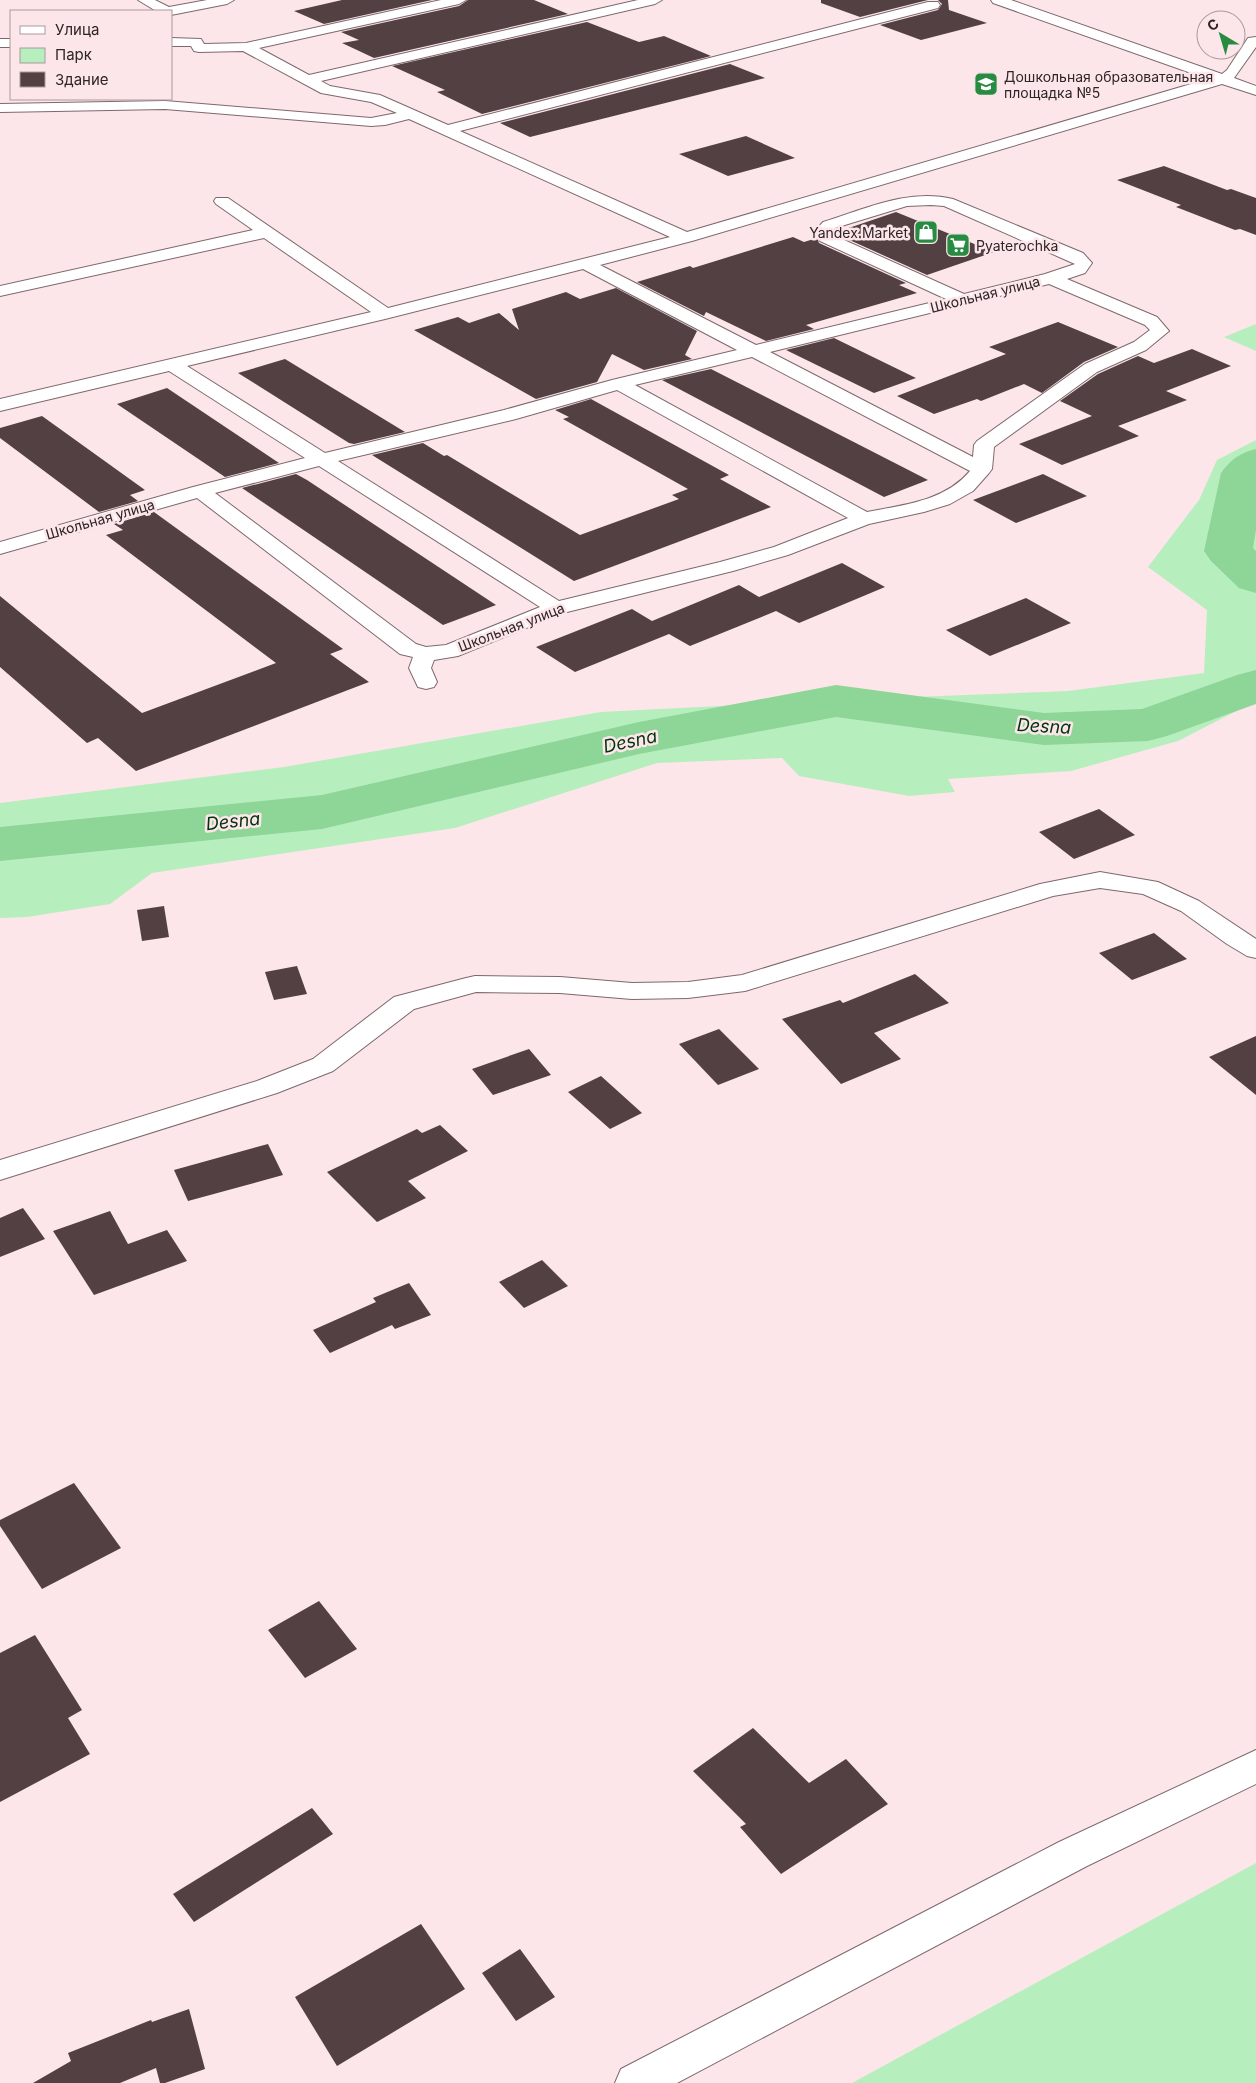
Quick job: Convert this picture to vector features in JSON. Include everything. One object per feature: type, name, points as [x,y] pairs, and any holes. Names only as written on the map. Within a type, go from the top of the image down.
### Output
[{"type":"street","points":[[145,0],[164,10]]},
{"type":"street","points":[[172,13],[227,0]]},
{"type":"street","points":[[172,14],[192,31],[199,48],[246,47],[459,0]]},
{"type":"street","points":[[308,80],[655,0]]},
{"type":"street","points":[[998,0],[1256,91]]},
{"type":"street","points":[[446,130],[933,5]]},
{"type":"street","points":[[172,41],[192,31]]},
{"type":"street","points":[[0,405],[385,314],[686,238],[1224,79],[1232,73],[1256,40]]},
{"type":"street","points":[[246,47],[326,90],[375,98],[686,238]]},
{"type":"street","points":[[0,108],[165,105],[370,122],[385,121],[410,114]]},
{"type":"street","points":[[961,300],[826,238],[823,231],[829,225],[906,201],[931,200],[947,202],[1077,257],[1084,263],[1079,269],[1051,278]]},
{"type":"street","points":[[222,202],[385,314]]},
{"type":"street","points":[[0,291],[267,232]]},
{"type":"street","points":[[586,264],[982,470]]},
{"type":"street","name":"Школьная улица","points":[[0,548],[200,491],[323,459],[509,415],[618,384],[1051,278],[1151,321],[1160,331],[1140,346],[1091,368],[998,434],[984,445],[982,470],[966,486],[941,499],[907,510],[864,519],[782,551],[726,567],[556,608],[450,651],[425,654],[408,649],[200,491]]},
{"type":"street","points":[[171,364],[556,608]]},
{"type":"street","points":[[618,384],[864,519]]},
{"type":"street","points":[[425,654],[420,668],[426,682]]},
{"type":"street","points":[[0,1170],[275,1084],[323,1065],[404,1004],[475,984],[560,985],[632,991],[688,990],[745,983],[1049,889],[1100,880],[1149,886],[1190,906],[1256,950]]},
{"type":"street","points":[[636,2083],[1073,1854],[1256,1766]]},
{"type":"green space","points":[[1256,324],[1256,351],[1224,337]]},
{"type":"green space","points":[[1256,440],[1256,701],[1178,741],[1071,771],[948,779],[955,792],[909,796],[799,776],[782,758],[657,763],[455,828],[152,873],[110,904],[27,917],[0,918],[0,803],[284,767],[601,712],[1068,691],[1204,673],[1207,610],[1148,567],[1199,500],[1217,460]]},
{"type":"green space","points":[[1256,1863],[1256,2083],[852,2083]]},
{"type":"building","points":[[342,0],[432,0],[324,24],[294,11]]},
{"type":"building","points":[[468,0],[534,0],[568,14],[374,58],[342,43],[359,40],[341,32],[459,6]]},
{"type":"building","points":[[821,0],[928,0],[860,17],[821,3]]},
{"type":"building","points":[[938,0],[948,0],[949,10],[987,23],[921,40],[880,25],[938,10],[942,4]]},
{"type":"building","points":[[587,22],[639,42],[664,36],[711,56],[482,114],[437,92],[445,90],[392,66]]},
{"type":"building","points":[[730,64],[765,78],[530,137],[500,123]]},
{"type":"building","points":[[746,136],[795,158],[728,176],[679,154]]},
{"type":"building","points":[[1164,166],[1227,190],[1231,189],[1256,198],[1256,235],[1240,229],[1235,230],[1176,207],[1181,205],[1117,180]]},
{"type":"building","points":[[896,212],[994,252],[927,275],[834,233]]},
{"type":"building","points":[[793,237],[804,242],[817,238],[819,243],[906,283],[899,285],[917,293],[806,325],[814,329],[766,341],[706,312],[704,316],[637,282],[690,266],[693,268]]},
{"type":"building","points":[[616,288],[697,331],[685,355],[692,359],[644,370],[612,354],[597,382],[536,399],[414,330],[458,317],[469,323],[499,313],[519,330],[512,309],[566,292],[580,299]]},
{"type":"building","points":[[1058,322],[1118,347],[1084,362],[1042,393],[1024,384],[981,401],[977,399],[934,414],[897,396],[1006,354],[989,347]]},
{"type":"building","points":[[834,338],[916,378],[874,393],[786,350]]},
{"type":"building","points":[[1192,349],[1231,366],[1166,391],[1187,400],[1118,426],[1139,436],[1062,465],[1019,444],[1092,416],[1060,401],[1098,374],[1138,356],[1154,363]]},
{"type":"building","points":[[285,359],[405,432],[354,444],[349,443],[238,373]]},
{"type":"building","points":[[711,369],[928,480],[884,497],[662,380]]},
{"type":"building","points":[[167,388],[279,463],[225,477],[117,404]]},
{"type":"building","points":[[591,399],[729,475],[720,479],[771,507],[574,581],[372,455],[423,443],[444,456],[447,455],[580,535],[679,499],[672,495],[688,489],[563,419],[569,417],[555,410]]},
{"type":"building","points":[[42,416],[145,490],[130,495],[138,501],[99,512],[0,438],[0,428]]},
{"type":"building","points":[[296,474],[496,605],[443,625],[242,488]]},
{"type":"building","points":[[1043,474],[1087,496],[1016,523],[973,500]]},
{"type":"building","points":[[154,512],[343,649],[330,654],[369,682],[136,771],[98,738],[87,743],[0,667],[0,596],[142,713],[276,663],[106,535],[123,530],[114,524]]},
{"type":"building","points":[[842,563],[885,587],[799,623],[776,611],[690,646],[669,634],[575,672],[536,647],[632,609],[652,621],[739,585],[759,597]]},
{"type":"building","points":[[1026,598],[1071,623],[990,656],[946,630]]},
{"type":"building","points":[[1099,809],[1135,835],[1074,859],[1039,832]]},
{"type":"building","points":[[164,906],[169,937],[142,941],[137,910]]},
{"type":"building","points":[[1154,933],[1187,959],[1132,980],[1099,953]]},
{"type":"building","points":[[297,966],[307,994],[274,1000],[265,972]]},
{"type":"building","points":[[915,974],[949,1003],[874,1033],[901,1059],[841,1084],[782,1019],[840,1000],[843,1003]]},
{"type":"building","points":[[719,1029],[759,1069],[718,1085],[679,1044]]},
{"type":"building","points":[[1256,1036],[1256,1095],[1209,1057]]},
{"type":"building","points":[[529,1049],[551,1075],[493,1095],[472,1069]]},
{"type":"building","points":[[601,1076],[642,1113],[610,1129],[568,1092]]},
{"type":"building","points":[[440,1125],[468,1151],[408,1181],[426,1198],[377,1222],[327,1172],[417,1129],[422,1133]]},
{"type":"building","points":[[268,1144],[283,1175],[188,1201],[174,1170]]},
{"type":"building","points":[[23,1208],[45,1239],[0,1257],[0,1218]]},
{"type":"building","points":[[110,1211],[128,1244],[167,1230],[187,1261],[94,1295],[53,1231]]},
{"type":"building","points":[[542,1260],[568,1286],[524,1308],[499,1282]]},
{"type":"building","points":[[409,1283],[431,1315],[395,1329],[392,1325],[330,1353],[313,1330],[376,1302],[373,1298]]},
{"type":"building","points":[[74,1483],[121,1548],[42,1589],[0,1526],[0,1520]]},
{"type":"building","points":[[319,1601],[357,1649],[305,1678],[268,1630]]},
{"type":"building","points":[[35,1635],[82,1710],[68,1718],[90,1754],[0,1802],[0,1653]]},
{"type":"building","points":[[753,1728],[809,1783],[846,1759],[888,1804],[781,1874],[740,1827],[746,1824],[693,1771]]},
{"type":"building","points":[[312,1808],[333,1834],[194,1922],[173,1894]]},
{"type":"building","points":[[421,1924],[465,1989],[337,2066],[295,1997]]},
{"type":"building","points":[[520,1949],[555,1997],[516,2021],[482,1973]]},
{"type":"building","points":[[189,2009],[205,2069],[165,2083],[160,2083],[156,2068],[120,2083],[33,2083],[71,2061],[68,2053],[151,2020],[152,2022]]},
{"type":"waterway","name":"Desna","points":[[1256,463],[1244,473],[1228,551],[1256,578]]},
{"type":"waterway","name":"Desna","points":[[0,844],[322,812],[639,738],[836,701],[1044,729],[1148,725],[1256,686]]},
{"type":"place","name":"Дошкольная образовательная площадка №5","points":[[986,84]]},
{"type":"place","name":"Yandex.Market","points":[[926,232]]},
{"type":"place","name":"Pyaterochka","points":[[958,245]]}]
